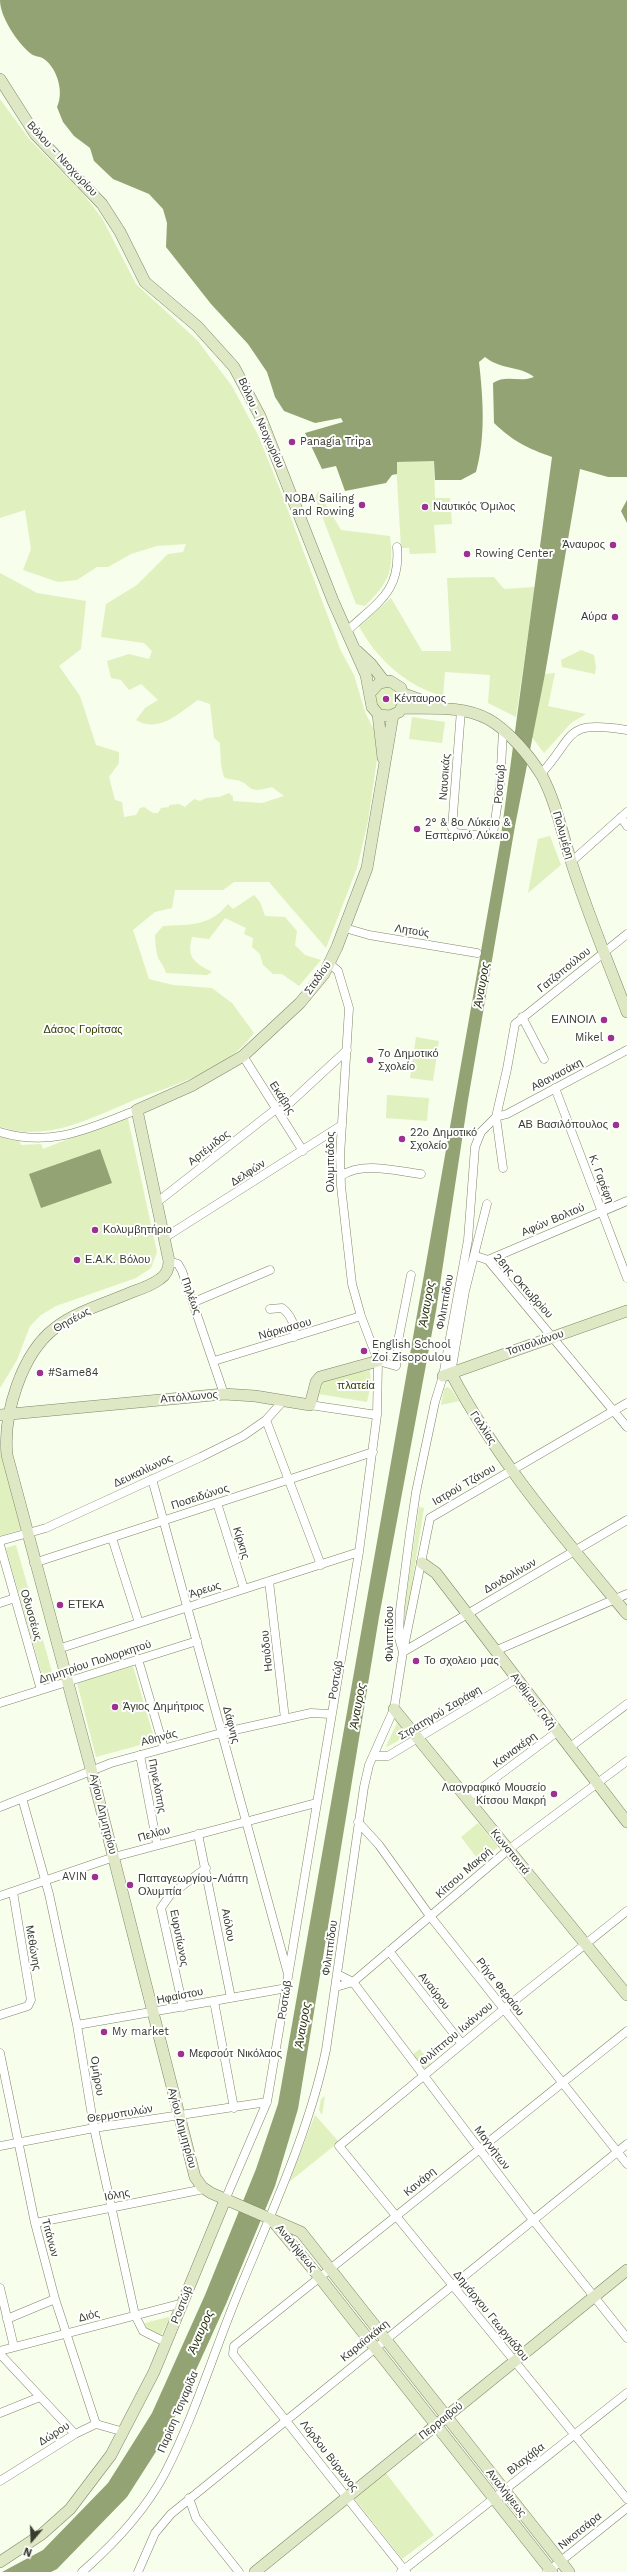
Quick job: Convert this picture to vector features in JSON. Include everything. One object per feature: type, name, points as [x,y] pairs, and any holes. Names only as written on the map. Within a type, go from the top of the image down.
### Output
[{"type":"main road","name":"Βόλου - Νεοχωρίου","points":[[0,79],[31,128],[102,204],[120,232],[145,282],[197,326],[234,367],[260,416],[346,632],[366,675],[370,693]]},
{"type":"main road","points":[[355,650],[371,664],[384,681],[396,684],[404,694],[444,708]]},
{"type":"main road","points":[[384,681],[375,686],[370,693],[370,704],[378,714],[384,762]]},
{"type":"main road","points":[[384,762],[404,694]]},
{"type":"main road","points":[[378,714],[384,716],[398,712],[444,708]]},
{"type":"main road","name":"Πολυμέρη","points":[[444,708],[461,710],[483,716],[504,731],[534,764],[541,774],[558,816],[571,862],[627,1012]]},
{"type":"main road","name":"Σταδίου","points":[[138,1110],[191,1086],[243,1056],[300,1003],[330,964],[345,928],[369,861],[384,762]]},
{"type":"main road","points":[[138,1110],[169,1261]]},
{"type":"main road","name":"Θησέως","points":[[4,1415],[39,1344],[50,1332],[80,1314],[156,1282],[167,1271],[169,1261]]},
{"type":"main road","name":"Τσιτσιλιάνου","points":[[447,1374],[627,1311]]},
{"type":"main road","points":[[310,1405],[316,1382],[320,1376],[378,1361]]},
{"type":"main road","name":"Γαλλίας","points":[[447,1374],[512,1470],[575,1551],[627,1614]]},
{"type":"main road","name":"Απόλλωνος","points":[[4,1415],[224,1394],[284,1400],[310,1405]]},
{"type":"main road","name":"Αγίου Δημητρίου","points":[[4,1415],[7,1455],[26,1534],[91,1769],[195,2177],[204,2189]]},
{"type":"main road","name":"Ανθίμου Γαζή","points":[[422,1563],[436,1573],[627,1822]]},
{"type":"main road","name":"Κωνσταντά","points":[[394,1709],[627,1995]]},
{"type":"main road","points":[[204,2189],[268,2217]]},
{"type":"main road","name":"Ροστώβ","points":[[0,2562],[42,2534],[70,2509],[106,2465],[124,2432],[167,2343],[227,2200]]},
{"type":"main road","name":"Αναλήψεως","points":[[268,2217],[301,2232],[569,2572]]},
{"type":"main road","name":"Αναλήψεως","points":[[268,2217],[320,2278],[375,2347],[550,2571]]},
{"type":"main road","name":"Περραιβού","points":[[255,2572],[627,2270]]},
{"type":"street","points":[[346,632],[390,590],[398,570],[397,547]]},
{"type":"street","name":"Ναυσικάς","points":[[461,710],[453,830],[458,834],[491,836]]},
{"type":"street","points":[[541,774],[564,741],[577,731],[598,726],[627,730]]},
{"type":"street","name":"Ροστώβ","points":[[491,836],[497,817],[504,731]]},
{"type":"street","points":[[571,862],[624,815],[627,826]]},
{"type":"street","name":"Λητούς","points":[[345,928],[368,935],[477,953]]},
{"type":"street","name":"Γατζοπούλου","points":[[496,1117],[507,1069],[514,1024],[627,934]]},
{"type":"street","name":"Ολυμπιάδος","points":[[330,964],[338,971],[349,1008],[348,1050],[342,1125],[340,1176],[348,1265],[361,1316],[378,1361]]},
{"type":"street","points":[[522,1018],[544,1059]]},
{"type":"street","name":"Αρτέμιδος","points":[[156,1203],[277,1111],[335,1059],[348,1050]]},
{"type":"street","name":"Αθανασάκη","points":[[496,1117],[507,1114],[627,1050]]},
{"type":"street","name":"Εκάβης","points":[[243,1056],[303,1151]]},
{"type":"street","name":"Κ. Γαρέφη","points":[[555,1088],[627,1278]]},
{"type":"street","points":[[0,1132],[30,1139],[56,1137],[78,1132],[138,1110]]},
{"type":"street","points":[[496,1117],[503,1168]]},
{"type":"street","name":"Φιλιππίδου","points":[[268,2217],[316,2092],[326,2050],[364,1787],[373,1756],[394,1709],[403,1652],[399,1638],[400,1610],[410,1533],[428,1436],[447,1374],[468,1240],[475,1148],[482,1132],[496,1117]]},
{"type":"street","name":"Δελφών","points":[[164,1238],[342,1125]]},
{"type":"street","points":[[340,1176],[347,1172],[363,1168],[421,1174]]},
{"type":"street","name":"Αφών Βολτού","points":[[488,1260],[627,1201]]},
{"type":"street","points":[[447,1374],[465,1290],[476,1256],[487,1204]]},
{"type":"street","name":"28ης Οκτωβρίου","points":[[476,1256],[488,1260],[554,1336],[627,1427]]},
{"type":"street","name":"Πηλέως","points":[[169,1261],[178,1264],[182,1270],[224,1394]]},
{"type":"street","points":[[194,1302],[270,1270]]},
{"type":"street","points":[[378,1361],[396,1366],[399,1336],[411,1275]]},
{"type":"street","points":[[270,1309],[282,1308],[287,1312],[293,1324],[294,1337]]},
{"type":"street","name":"Νάρκισσου","points":[[214,1361],[361,1316]]},
{"type":"street","name":"Ροστώβ","points":[[227,2200],[267,2102],[289,1977],[330,1714],[359,1552],[377,1415],[378,1361]]},
{"type":"street","name":"Δευκαλίωνος","points":[[0,1541],[55,1525],[243,1436],[266,1420],[284,1400]]},
{"type":"street","name":"Ιατρού Τζάνου","points":[[403,1652],[430,1518],[627,1403]]},
{"type":"street","name":"Απόλλωνος","points":[[310,1405],[377,1415]]},
{"type":"street","points":[[266,1420],[320,1565]]},
{"type":"street","name":"Ποσειδώνος","points":[[34,1563],[373,1452]]},
{"type":"street","name":"Δάφνης","points":[[152,1479],[165,1520],[221,1733],[289,1977]]},
{"type":"street","name":"Κίρκης","points":[[217,1503],[244,1589]]},
{"type":"street","name":"Δονδολίνων","points":[[403,1652],[627,1520]]},
{"type":"street","points":[[112,1538],[139,1623]]},
{"type":"street","name":"Οδυσσέως","points":[[0,1545],[41,1690]]},
{"type":"street","name":"Άρεως","points":[[58,1649],[359,1552]]},
{"type":"street","name":"Ησιόδου","points":[[269,1581],[284,1719]]},
{"type":"street","points":[[495,1651],[627,1594]]},
{"type":"street","points":[[0,1603],[15,1598]]},
{"type":"street","name":"Δημητρίου Πολιορκητού","points":[[0,1703],[197,1641]]},
{"type":"street","name":"Πηνελόπης","points":[[138,1659],[164,1748]]},
{"type":"street","name":"Στρατηγού Σαράφη","points":[[373,1756],[388,1756],[418,1740],[516,1679]]},
{"type":"street","points":[[569,1748],[627,1704]]},
{"type":"street","name":"Αθηνάς","points":[[0,1807],[91,1769],[164,1748],[221,1733],[316,1712],[330,1714]]},
{"type":"street","name":"Κανισκέρη","points":[[467,1799],[557,1732]]},
{"type":"street","name":"Πηνελόπης","points":[[140,1755],[157,1844]]},
{"type":"street","name":"Κίτσου Μακρή","points":[[336,1987],[353,1982],[508,1850],[627,1761]]},
{"type":"street","name":"Ομήρου","points":[[22,1798],[46,1880],[77,2025],[94,2128],[110,2207],[135,2315],[143,2331],[167,2343]]},
{"type":"street","name":"Πελίου","points":[[0,1896],[157,1844],[316,1803]]},
{"type":"street","name":"Ρήγα Φεραίου","points":[[358,1822],[379,1845],[430,1916],[627,2164]]},
{"type":"street","name":"Αιόλου","points":[[198,1834],[231,1998]]},
{"type":"street","name":"Ευρυτίωνος","points":[[183,2007],[161,1908],[170,1895],[206,1868]]},
{"type":"street","name":"Μεθώνης","points":[[0,2015],[28,2006],[31,2000],[13,1892]]},
{"type":"street","name":"Φιλίππου Ιωάννου","points":[[338,2146],[504,2009],[627,1911]]},
{"type":"street","name":"Αναύρου","points":[[388,1951],[462,2044]]},
{"type":"street","name":"Μαγνήτων","points":[[337,1974],[353,1982],[533,2220],[627,2338]]},
{"type":"street","name":"Ηφαίστου","points":[[77,2025],[153,2013],[287,1988]]},
{"type":"street","points":[[214,2001],[234,2108]]},
{"type":"street","name":"Κανάρη","points":[[234,2354],[233,2349],[237,2342],[320,2278],[479,2148],[627,2031]]},
{"type":"street","name":"Τιτάνων","points":[[0,2053],[35,2223],[55,2299],[96,2424]]},
{"type":"street","name":"Θερμοπυλών","points":[[0,2146],[94,2128],[267,2102]]},
{"type":"street","name":"Καραϊσκάκη","points":[[138,2572],[158,2529],[189,2498],[627,2144]]},
{"type":"street","name":"Δημάρχου Γεωργιάδου","points":[[338,2146],[451,2286],[627,2499]]},
{"type":"street","name":"Ιόλης","points":[[35,2223],[204,2189]]},
{"type":"street","name":"Παρίση Τσιγαρίδα","points":[[82,2572],[116,2541],[142,2507],[164,2474],[198,2397],[268,2217]]},
{"type":"street","points":[[0,2288],[14,2347]]},
{"type":"street","points":[[7,2319],[55,2299]]},
{"type":"street","name":"Διός","points":[[0,2352],[14,2347],[183,2303]]},
{"type":"street","points":[[0,2352],[75,2434]]},
{"type":"street","name":"Λόρδου Βύρωνος","points":[[234,2354],[404,2571]]},
{"type":"street","name":"Βλαχάβα","points":[[404,2571],[627,2393]]},
{"type":"street","points":[[0,2413],[40,2397]]},
{"type":"street","points":[[96,2424],[124,2432]]},
{"type":"street","name":"Δώρου","points":[[0,2481],[75,2434],[96,2424]]},
{"type":"street","points":[[189,2498],[196,2518],[238,2572]]},
{"type":"street","name":"Νικοτσάρα","points":[[550,2571],[560,2561],[627,2508]]},
{"type":"green space","name":"Δάσος Γορίτσας","points":[[0,99],[30,140],[81,191],[102,218],[136,284],[197,340],[232,386],[258,435],[341,651],[354,675],[365,712],[374,730],[377,759],[368,821],[357,868],[326,948],[269,882],[234,882],[223,890],[175,890],[172,908],[155,912],[133,930],[149,979],[173,985],[212,988],[232,1003],[254,1033],[243,1046],[215,1067],[183,1082],[70,1126],[44,1131],[26,1132],[0,1127],[0,573],[37,593],[86,601],[81,649],[59,666],[80,696],[96,745],[119,752],[119,763],[109,777],[115,800],[122,802],[124,817],[136,815],[140,808],[144,807],[153,813],[158,813],[161,808],[169,807],[169,805],[179,804],[185,807],[194,799],[200,801],[206,798],[219,797],[229,793],[233,797],[233,801],[262,803],[284,796],[272,787],[257,790],[250,788],[242,782],[224,777],[221,765],[220,743],[214,738],[210,704],[198,700],[169,720],[161,723],[145,724],[136,720],[145,708],[158,700],[141,684],[129,690],[121,680],[111,678],[107,661],[129,654],[149,659],[152,651],[144,643],[101,637],[106,604],[137,585],[168,554],[183,552],[186,544],[157,546],[131,554],[108,567],[97,567],[77,580],[58,582],[23,570],[31,549],[25,510],[0,518]]},
{"type":"green space","name":"Ναυτικός Όμιλος","points":[[434,460],[435,498],[450,498],[452,524],[434,525],[436,553],[410,554],[409,548],[401,548],[396,462]]},
{"type":"green space","points":[[318,491],[341,530],[390,536],[391,558],[388,575],[380,589],[365,606],[356,604],[315,498]]},
{"type":"green space","points":[[494,577],[504,589],[535,587],[516,717],[488,703],[490,675],[445,672],[443,696],[430,692],[406,679],[394,670],[374,650],[359,626],[391,598],[422,651],[451,651],[447,578]]},
{"type":"green space","points":[[581,650],[594,655],[596,667],[595,674],[562,667],[561,660]]},
{"type":"green space","points":[[555,673],[548,706],[586,714],[571,723],[544,753],[531,736],[545,674]]},
{"type":"green space","points":[[390,686],[399,694],[398,706],[387,713],[375,707],[373,702],[377,689]]},
{"type":"green space","points":[[412,717],[445,722],[442,743],[409,739]]},
{"type":"green space","points":[[550,836],[561,865],[528,893],[538,839]]},
{"type":"green space","points":[[254,895],[260,902],[265,916],[285,917],[297,931],[295,945],[305,955],[321,960],[299,986],[282,974],[273,974],[263,965],[260,954],[252,947],[253,938],[244,934],[246,928],[225,918],[209,939],[192,937],[190,944],[193,959],[201,966],[212,972],[207,975],[166,973],[158,958],[155,941],[155,935],[163,926],[191,924],[206,921],[214,917],[228,904],[233,909]]},
{"type":"green space","points":[[416,1037],[439,1041],[433,1081],[410,1078]]},
{"type":"green space","points":[[387,1095],[429,1098],[427,1121],[386,1118]]},
{"type":"green space","name":"Ε.Α.Κ. Βόλου","points":[[124,1117],[128,1119],[157,1252],[151,1268],[136,1278],[56,1306],[41,1315],[30,1326],[17,1360],[0,1388],[0,1135],[19,1139],[21,1145],[41,1144],[43,1149]]},
{"type":"green space","name":"πλατεία","points":[[370,1370],[371,1384],[367,1402],[319,1394],[323,1380]]},
{"type":"green space","points":[[447,1387],[451,1389],[459,1401],[441,1405],[444,1389]]},
{"type":"green space","points":[[0,1449],[21,1530],[0,1536]]},
{"type":"green space","points":[[419,1507],[424,1508],[404,1635],[405,1605]]},
{"type":"green space","points":[[16,1545],[54,1679],[44,1682],[6,1548]]},
{"type":"green space","points":[[133,1666],[155,1741],[96,1757],[77,1683]]},
{"type":"green space","points":[[398,1721],[408,1735],[387,1747],[386,1746]]},
{"type":"green space","points":[[478,1823],[498,1847],[480,1862],[461,1837]]},
{"type":"green space","points":[[420,2049],[431,2064],[424,2070],[412,2055]]},
{"type":"green space","points":[[325,2096],[322,2115],[319,2110],[321,2099]]},
{"type":"green space","points":[[315,2115],[339,2142],[289,2182]]},
{"type":"green space","points":[[168,2317],[170,2318],[161,2335],[146,2328],[145,2323]]},
{"type":"green space","points":[[385,2472],[434,2535],[402,2559],[353,2497]]},
{"type":"water","points":[[0,0],[627,0],[627,477],[608,477],[580,469],[545,674],[515,826],[468,1100],[436,1311],[379,1617],[298,2109],[275,2186],[226,2304],[166,2436],[127,2497],[57,2569],[51,2572],[2,2572],[43,2550],[108,2483],[152,2413],[205,2295],[256,2169],[278,2104],[500,843],[552,457],[521,444],[494,423],[493,383],[503,379],[529,379],[534,377],[523,371],[498,364],[485,357],[479,362],[483,417],[481,445],[476,472],[461,480],[435,480],[434,461],[397,462],[397,474],[392,475],[386,483],[345,491],[336,466],[322,469],[305,433],[343,422],[341,418],[315,423],[284,411],[275,397],[267,372],[248,344],[211,304],[166,247],[167,223],[163,209],[149,194],[113,179],[94,161],[90,148],[74,136],[63,122],[57,107],[60,88],[53,69],[49,63],[42,58],[35,56],[25,48],[15,36],[3,14]]},
{"type":"water","points":[[627,500],[627,523],[621,511]]},
{"type":"water","points":[[100,1149],[112,1183],[41,1208],[29,1174]]},
{"type":"place","name":"Panagia Tripa","points":[[292,442]]},
{"type":"place","name":"NOBA Sailing and Rowing","points":[[362,505]]},
{"type":"place","name":"Ναυτικός Όμιλος","points":[[425,507]]},
{"type":"place","name":"Άναυρος","points":[[613,545]]},
{"type":"place","name":"Rowing Center","points":[[467,554]]},
{"type":"place","name":"Αύρα","points":[[615,617]]},
{"type":"place","name":"Κένταυρος","points":[[386,699]]},
{"type":"place","name":"2° & 8ο Λύκειο & Εσπερινό Λύκειο","points":[[417,829]]},
{"type":"place","name":"ΕΛΙΝΟΙΛ","points":[[604,1020]]},
{"type":"place","name":"Mikel","points":[[611,1038]]},
{"type":"place","name":"7ο Δημοτικό Σχολείο","points":[[370,1060]]},
{"type":"place","name":"ΑΒ Βασιλόπουλος","points":[[616,1125]]},
{"type":"place","name":"22ο Δημοτικό Σχολείο","points":[[402,1139]]},
{"type":"place","name":"Κολυμβητήριο","points":[[95,1230]]},
{"type":"place","name":"Ε.Α.Κ. Βόλου","points":[[77,1260]]},
{"type":"place","name":"English School Zoi Zisopoulou","points":[[364,1351]]},
{"type":"place","name":"#Same84","points":[[40,1373]]},
{"type":"place","name":"ΕΤΕΚΑ","points":[[60,1605]]},
{"type":"place","name":"Το σχολειο μας","points":[[416,1661]]},
{"type":"place","name":"Άγιος Δημήτριος","points":[[115,1707]]},
{"type":"place","name":"Λαογραφικό Μουσείο Κίτσου Μακρή","points":[[554,1794]]},
{"type":"place","name":"AVIN","points":[[95,1877]]},
{"type":"place","name":"Παπαγεωργίου-Λιάπη Ολυμπία","points":[[130,1885]]},
{"type":"place","name":"My market","points":[[104,2032]]},
{"type":"place","name":"Μεφσούτ Νικόλαος","points":[[181,2054]]}]
